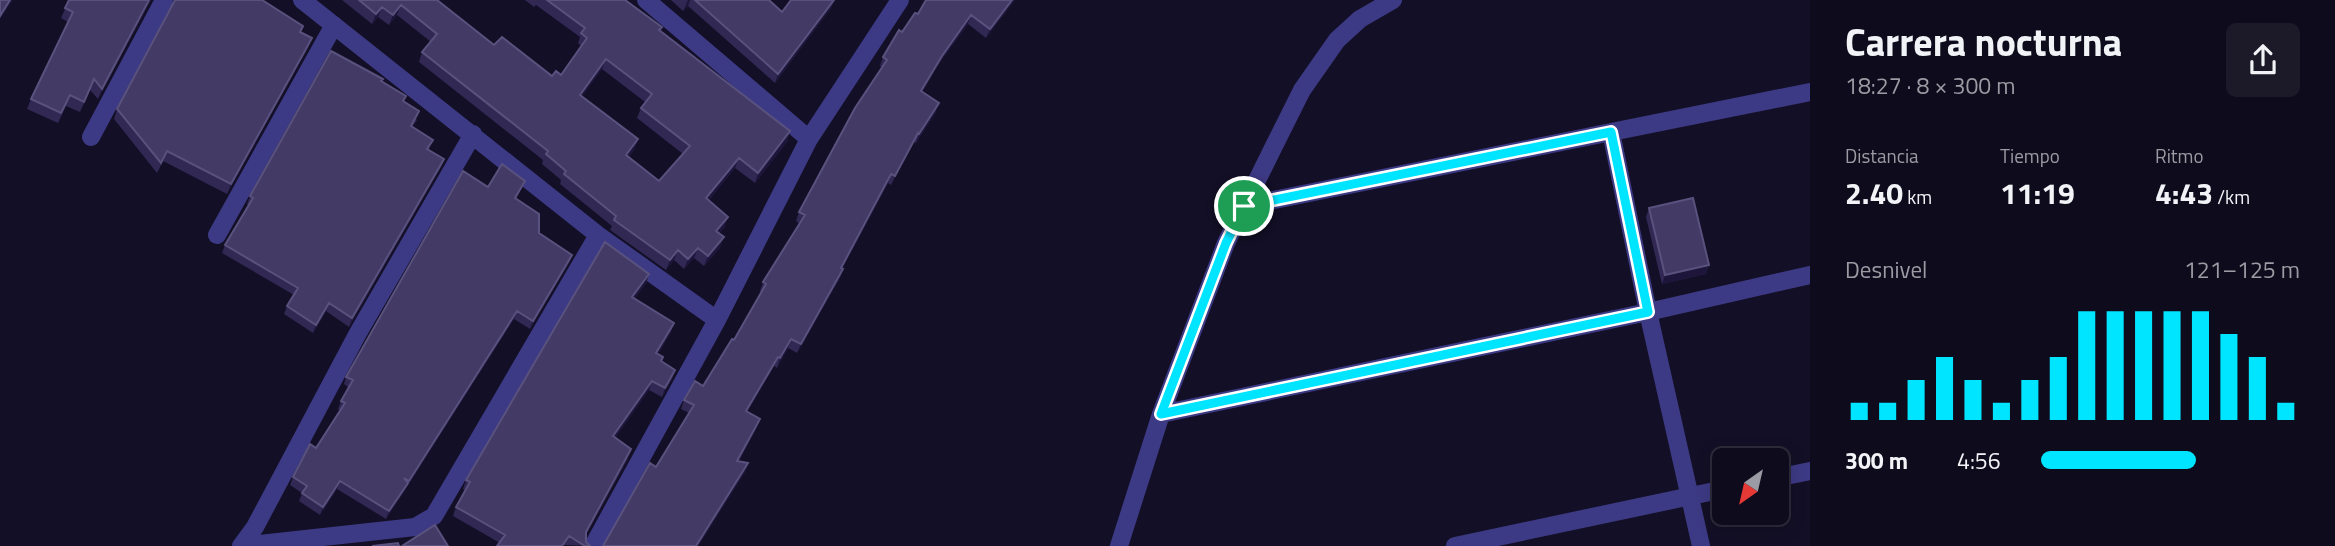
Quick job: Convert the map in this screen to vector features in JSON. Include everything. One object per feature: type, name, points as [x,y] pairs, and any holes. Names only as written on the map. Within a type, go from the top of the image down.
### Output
[{"type":"street","points":[[91,138],[164,0]]},
{"type":"street","points":[[302,0],[598,235],[717,320]]},
{"type":"street","points":[[646,0],[809,139]]},
{"type":"street","points":[[593,546],[717,320],[809,139],[900,0]]},
{"type":"street","points":[[1119,546],[1161,414],[1226,243],[1302,90],[1338,40],[1360,19],[1393,0]]},
{"type":"street","points":[[217,234],[334,25]]},
{"type":"street","points":[[1244,206],[1810,92]]},
{"type":"street","points":[[1611,132],[1700,546]]},
{"type":"street","points":[[241,546],[256,527],[358,333],[473,134]]},
{"type":"street","points":[[241,546],[415,527],[434,516],[598,235]]},
{"type":"street","points":[[1161,414],[1648,312],[1810,275]]},
{"type":"street","points":[[1789,475],[1810,471]]},
{"type":"street","points":[[1455,546],[1712,491]]},
{"type":"building","points":[[0,0],[10,0],[0,16]]},
{"type":"building","points":[[69,0],[149,0],[102,89],[94,79],[84,102],[70,95],[61,113],[31,99],[73,12],[65,8]]},
{"type":"building","points":[[175,0],[262,0],[303,26],[300,32],[312,38],[231,184],[167,151],[161,163],[117,109]]},
{"type":"building","points":[[359,0],[437,0],[494,45],[502,37],[552,76],[556,71],[561,75],[587,38],[581,33],[585,28],[547,0],[625,0],[662,27],[659,30],[790,131],[758,173],[739,158],[706,198],[728,217],[716,231],[724,237],[708,256],[698,248],[688,259],[678,250],[670,260],[614,220],[616,216],[564,174],[566,171],[546,154],[548,151],[422,52],[437,34],[401,5],[393,15],[382,7],[376,14]],"holes":[[[606,59],[652,94],[641,108],[690,146],[659,181],[626,155],[638,139],[580,95]]]},
{"type":"building","points":[[695,0],[769,0],[782,12],[791,0],[834,0],[778,74]]},
{"type":"building","points":[[926,0],[1012,0],[990,29],[971,15],[921,91],[939,103],[918,133],[895,176],[891,174],[801,344],[791,339],[746,411],[760,419],[737,461],[748,463],[696,546],[603,546],[650,463],[656,467],[694,405],[684,400],[695,381],[703,386],[732,339],[734,340],[766,284],[763,282],[805,215],[799,212],[855,108],[887,60],[883,57],[899,30],[902,32]]},
{"type":"building","points":[[331,51],[383,79],[381,81],[406,96],[403,101],[419,111],[411,126],[433,140],[427,149],[444,159],[352,318],[329,303],[316,325],[287,306],[298,288],[225,245]]},
{"type":"building","points":[[502,164],[525,181],[515,198],[539,214],[539,233],[572,255],[533,321],[517,311],[409,481],[404,478],[408,483],[389,511],[340,481],[323,507],[302,493],[307,486],[293,477],[310,444],[316,448],[345,403],[341,401],[353,380],[346,377],[463,171],[488,187]]},
{"type":"building","points":[[1693,198],[1709,265],[1665,275],[1649,208]]},
{"type":"building","points":[[605,242],[649,274],[632,297],[674,323],[656,353],[663,357],[661,361],[675,370],[665,388],[652,381],[613,436],[631,449],[586,532],[586,542],[590,546],[585,546],[569,536],[562,546],[497,546],[505,535],[456,507],[470,482],[466,480]]},
{"type":"building","points":[[435,525],[448,546],[402,546]]},
{"type":"building","points":[[398,543],[399,546],[372,546]]},
{"type":"route","points":[[1611,132],[1648,312],[1161,414],[1226,243],[1244,206],[1611,132]]}]
